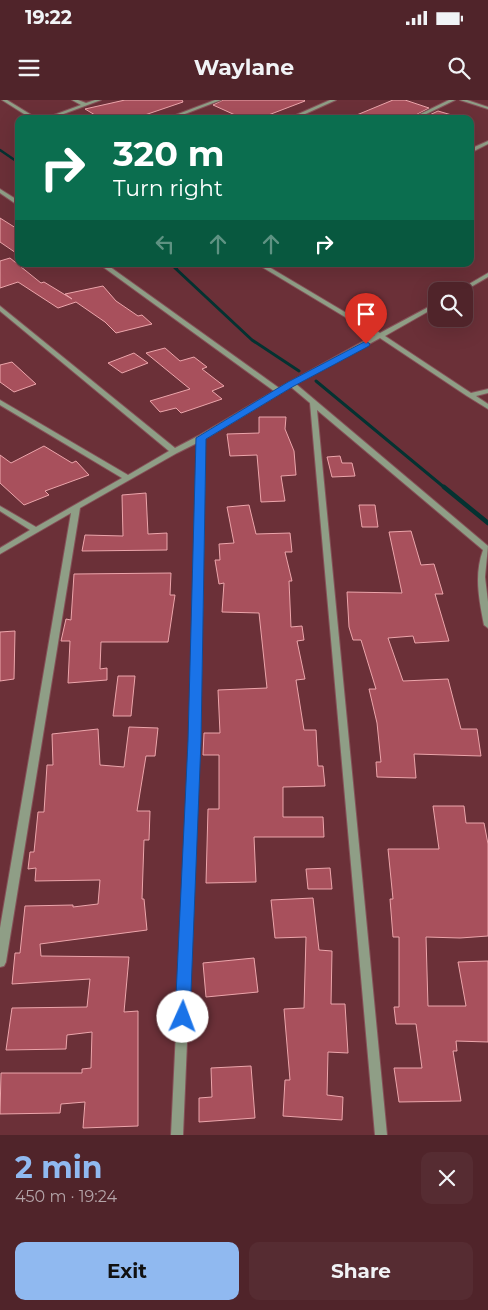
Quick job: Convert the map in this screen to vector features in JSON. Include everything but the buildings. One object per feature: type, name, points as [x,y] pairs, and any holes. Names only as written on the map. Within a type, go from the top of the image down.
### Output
[{"type":"street","points":[[4,100],[29,115]]},
{"type":"street","points":[[74,100],[86,105]]},
{"type":"street","points":[[57,115],[99,100]]},
{"type":"street","points":[[179,115],[218,100]]},
{"type":"street","points":[[298,115],[334,100]]},
{"type":"street","points":[[421,115],[453,100]]},
{"type":"street","points":[[462,100],[488,108]]},
{"type":"street","points":[[474,149],[488,142]]},
{"type":"street","points":[[1,192],[15,201]]},
{"type":"street","points":[[106,267],[279,391]]},
{"type":"street","points":[[265,267],[381,336],[488,408]]},
{"type":"street","points":[[473,284],[488,275]]},
{"type":"street","points":[[0,308],[174,451]]},
{"type":"street","points":[[0,551],[174,451],[201,438],[291,384],[428,310]]},
{"type":"street","points":[[291,384],[488,550],[482,562],[480,584],[488,625]]},
{"type":"street","points":[[470,395],[488,391]]},
{"type":"street","points":[[0,402],[128,478]]},
{"type":"street","points":[[313,402],[381,1135]]},
{"type":"street","points":[[315,425],[330,416]]},
{"type":"street","points":[[177,1135],[195,741],[201,438]]},
{"type":"street","points":[[0,508],[35,530]]},
{"type":"street","points":[[0,962],[76,508]]},
{"type":"waterway","points":[[0,150],[15,160]]},
{"type":"waterway","points":[[175,268],[252,340],[299,371]]},
{"type":"waterway","points":[[316,381],[445,488]]},
{"type":"waterway","points":[[444,487],[488,523]]},
{"type":"route","points":[[183,1017],[195,741],[201,438],[291,384],[366,344]]}]
